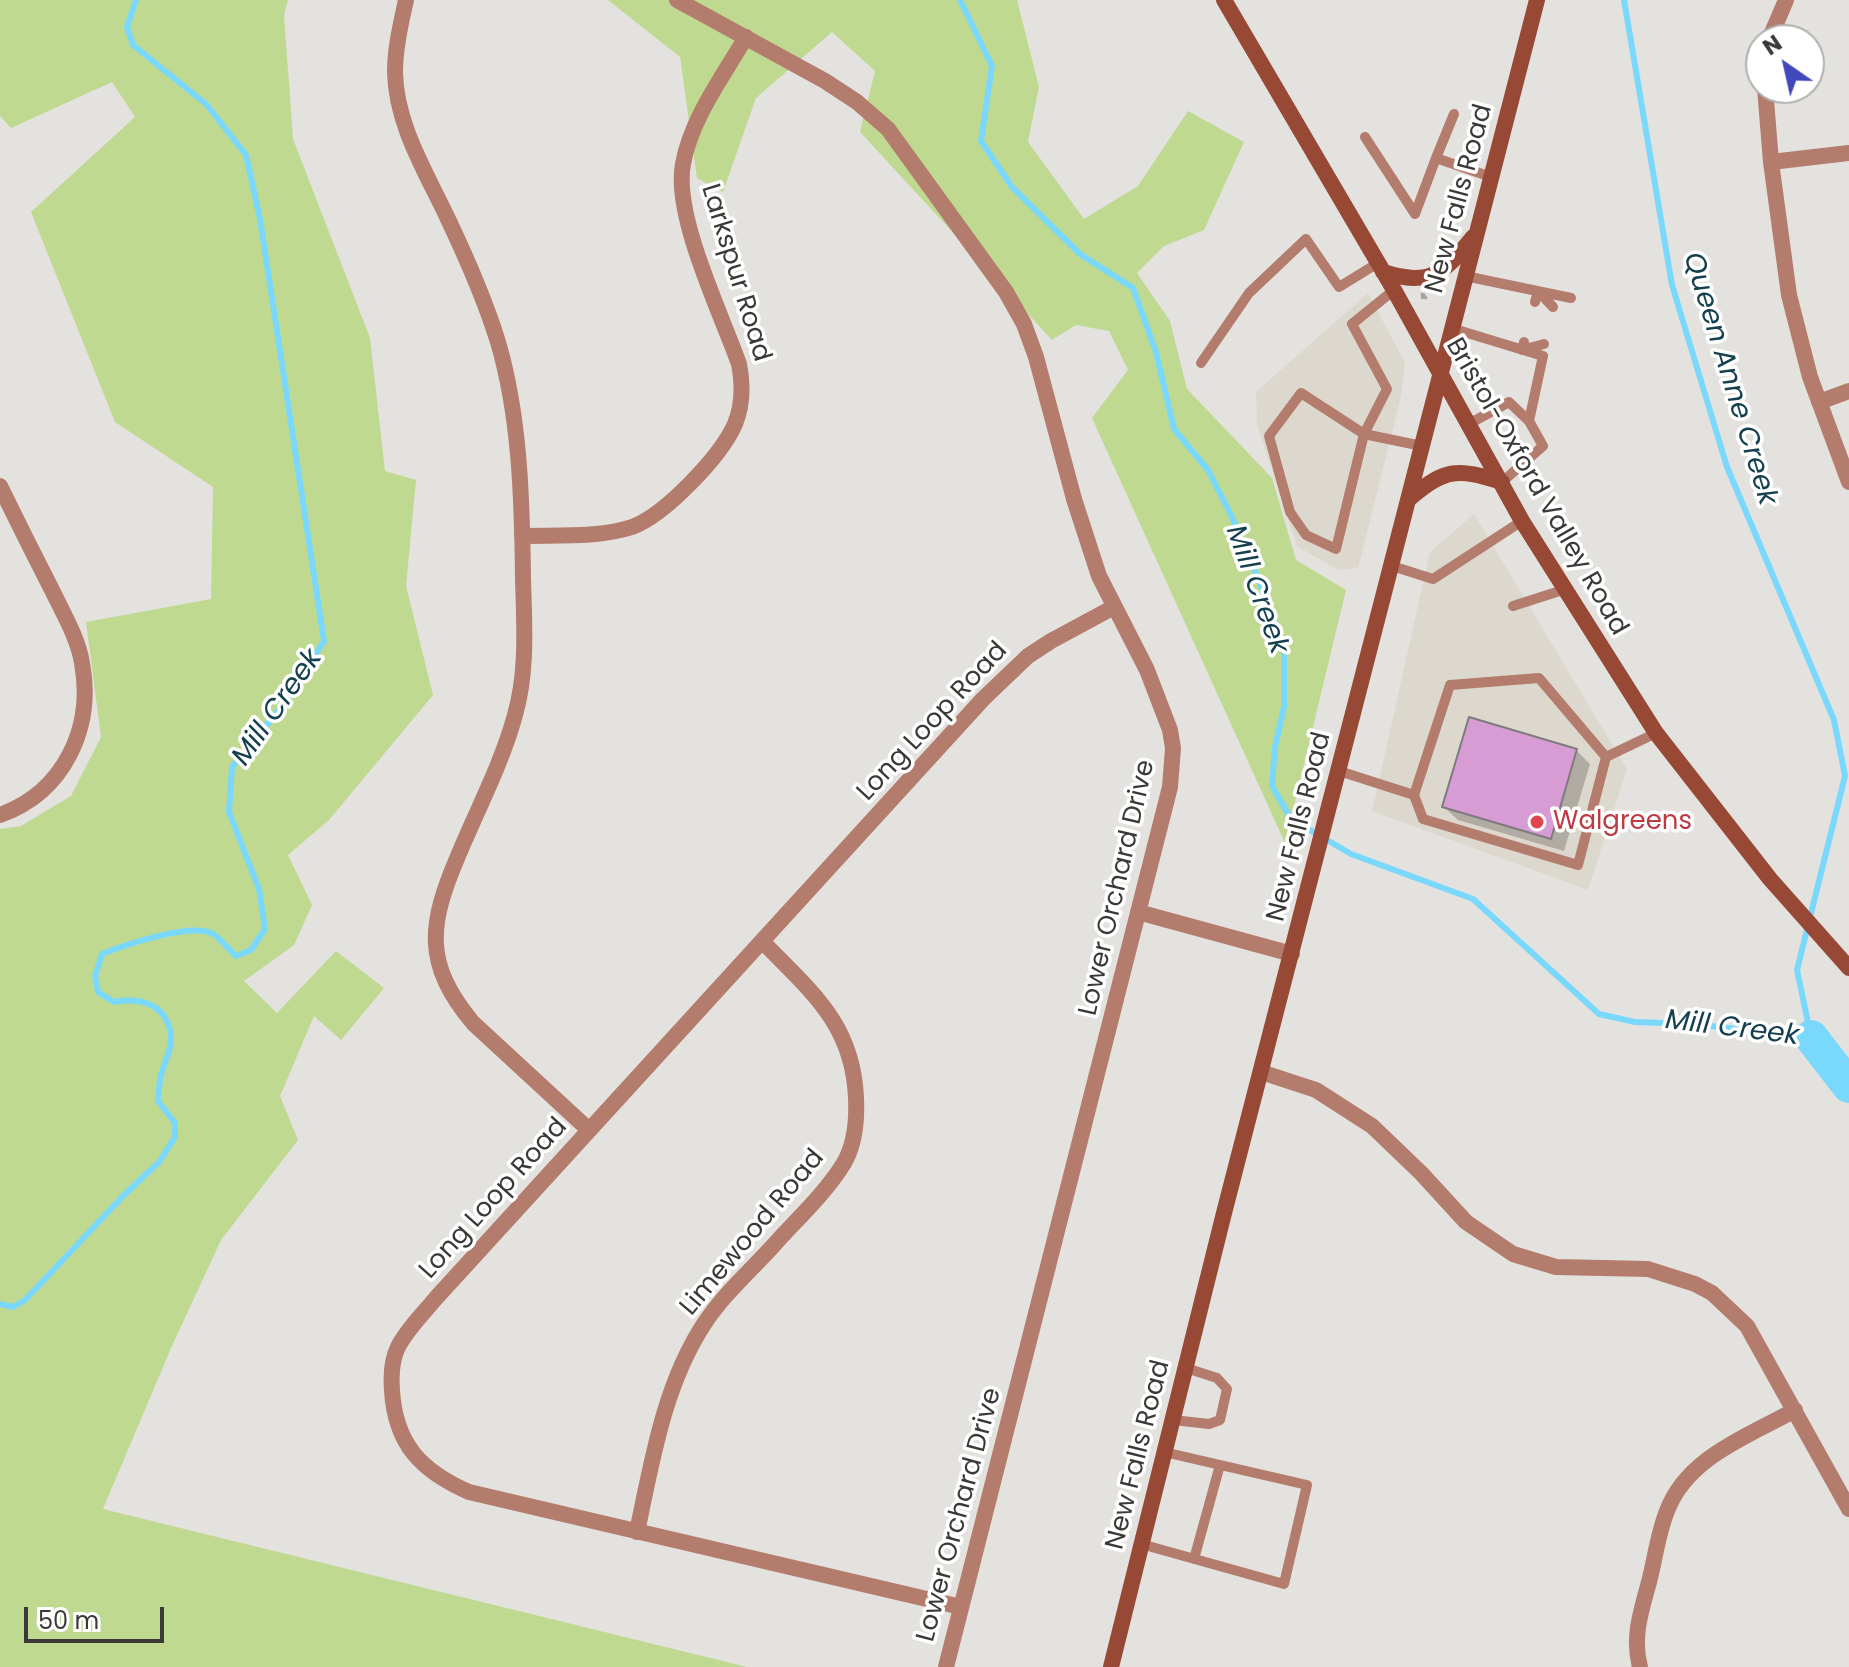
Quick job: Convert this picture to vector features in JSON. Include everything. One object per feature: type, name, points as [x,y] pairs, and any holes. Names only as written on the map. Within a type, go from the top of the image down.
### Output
[{"type":"main road","name":"Bristol-Oxford Valley Road","points":[[1224,0],[1394,290],[1522,521],[1656,733],[1770,879],[1849,968]]},
{"type":"main road","name":"New Falls Road","points":[[1111,1667],[1537,0]]},
{"type":"main road","points":[[1380,268],[1404,279],[1436,274],[1449,267],[1476,233]]},
{"type":"main road","points":[[1410,498],[1431,481],[1450,473],[1470,472],[1502,482]]},
{"type":"street","points":[[406,0],[395,70],[397,97],[406,132],[481,292],[498,343],[510,390],[522,536],[525,652],[515,715],[444,889],[435,922],[435,946],[444,977],[457,1004],[473,1023],[589,1130]]},
{"type":"street","name":"Lower Orchard Drive","points":[[677,0],[825,81],[857,102],[888,129],[1006,292],[1024,324],[1036,357],[1088,545],[1114,607],[1158,693],[1173,748],[1170,787],[946,1667]]},
{"type":"street","points":[[1776,24],[1786,0]]},
{"type":"street","name":"Larkspur Road","points":[[522,536],[613,531],[647,520],[690,483],[724,443],[735,423],[741,400],[739,364],[698,254],[685,212],[681,186],[688,145],[746,37]]},
{"type":"street","points":[[1766,104],[1789,295],[1819,402],[1849,482]]},
{"type":"street","points":[[1771,162],[1849,153]]},
{"type":"street","points":[[1819,402],[1849,391]]},
{"type":"street","points":[[0,486],[69,625],[82,661],[85,691],[78,738],[60,773],[38,794],[0,815]]},
{"type":"street","name":"Long Loop Road","points":[[961,1607],[529,1507],[454,1485],[417,1459],[398,1427],[391,1379],[395,1354],[407,1333],[983,699],[1028,656],[1114,607]]},
{"type":"street","points":[[1138,912],[1292,954]]},
{"type":"street","name":"Limewood Road","points":[[637,1532],[669,1398],[688,1350],[717,1307],[829,1186],[846,1159],[855,1131],[856,1082],[848,1046],[820,1000],[762,941]]},
{"type":"street","points":[[1261,1072],[1316,1090],[1372,1126],[1466,1222],[1513,1254],[1556,1267],[1648,1269],[1681,1278],[1712,1293],[1747,1326],[1849,1509]]},
{"type":"street","points":[[1640,1667],[1636,1632],[1667,1511],[1677,1491],[1708,1458],[1795,1410]]},
{"type":"lane","points":[[1365,137],[1415,214],[1454,114]]},
{"type":"lane","points":[[1436,158],[1491,177]]},
{"type":"lane","points":[[1201,363],[1249,293],[1306,239],[1339,287],[1380,268]]},
{"type":"lane","points":[[1465,276],[1536,296],[1553,307]]},
{"type":"lane","points":[[1394,290],[1352,324],[1387,389],[1364,434],[1336,549],[1306,535],[1290,512],[1269,436],[1301,393],[1364,434],[1422,446]]},
{"type":"lane","points":[[1520,297],[1571,298]]},
{"type":"lane","points":[[1451,328],[1523,346],[1544,344]]},
{"type":"lane","points":[[1509,338],[1543,356],[1529,421]]},
{"type":"lane","points":[[1467,425],[1509,402],[1529,421],[1543,446],[1502,482]]},
{"type":"lane","points":[[1392,566],[1433,579],[1522,521]]},
{"type":"lane","points":[[1513,606],[1566,589]]},
{"type":"lane","points":[[1606,757],[1539,678],[1450,685],[1414,795],[1423,819],[1578,865],[1606,757],[1656,733]]},
{"type":"lane","points":[[1339,771],[1414,795]]},
{"type":"lane","points":[[1173,1420],[1209,1424],[1220,1420],[1225,1403],[1227,1389],[1217,1378],[1186,1368]]},
{"type":"lane","points":[[1141,1544],[1284,1584],[1307,1485],[1164,1452]]},
{"type":"lane","points":[[1194,1559],[1220,1465]]},
{"type":"path","points":[[1423,294],[1430,304]]},
{"type":"shaded area","points":[[1368,293],[1405,363],[1401,396],[1358,568],[1338,570],[1297,546],[1257,425],[1256,392]]},
{"type":"shaded area","points":[[1474,514],[1627,769],[1588,890],[1372,811],[1430,552]]},
{"type":"green space","points":[[0,0],[288,0],[284,15],[293,139],[370,338],[385,471],[416,480],[406,586],[433,695],[329,820],[288,855],[312,905],[294,945],[244,981],[277,1013],[336,951],[384,988],[341,1040],[314,1016],[280,1096],[298,1140],[221,1240],[171,1348],[103,1509],[747,1667],[0,1667],[0,829],[21,826],[71,796],[101,737],[86,622],[211,599],[213,487],[115,422],[31,212],[135,117],[112,82],[11,128],[0,116]]},
{"type":"green space","points":[[608,0],[1017,0],[1039,87],[1028,142],[1084,219],[1138,186],[1188,111],[1244,142],[1204,230],[1164,246],[1137,273],[1170,321],[1187,389],[1272,478],[1296,560],[1346,590],[1285,843],[1092,418],[1128,370],[1109,331],[1076,325],[1052,340],[860,132],[875,71],[832,32],[756,98],[723,192],[697,178],[680,57]]},
{"type":"building","points":[[1469,717],[1577,749],[1551,839],[1442,807]]},
{"type":"waterway","name":"Mill Creek","points":[[0,1304],[13,1307],[25,1300],[159,1162],[175,1137],[175,1123],[158,1101],[161,1075],[171,1042],[165,1017],[144,1002],[114,1002],[98,992],[95,976],[102,954],[174,933],[203,931],[213,934],[236,956],[251,950],[265,929],[259,889],[229,812],[232,767],[283,705],[324,641],[260,219],[246,155],[206,104],[133,45],[127,27],[136,0]]},
{"type":"waterway","name":"Mill Creek","points":[[960,0],[992,66],[981,141],[1012,187],[1080,254],[1133,288],[1156,352],[1174,429],[1208,470],[1260,583],[1284,651],[1284,707],[1275,747],[1272,786],[1291,819],[1351,854],[1473,899],[1599,1014],[1635,1022],[1692,1024],[1811,1037],[1797,970],[1845,776],[1834,720],[1727,467],[1672,285],[1624,0]]},
{"type":"waterway","name":"Mill Creek","points":[[1811,1037],[1849,1086]]},
{"type":"place","name":"Walgreens","points":[[1537,822]]},
{"type":"water label","name":"Queen Anne Creek","points":[[1729,379]]}]
